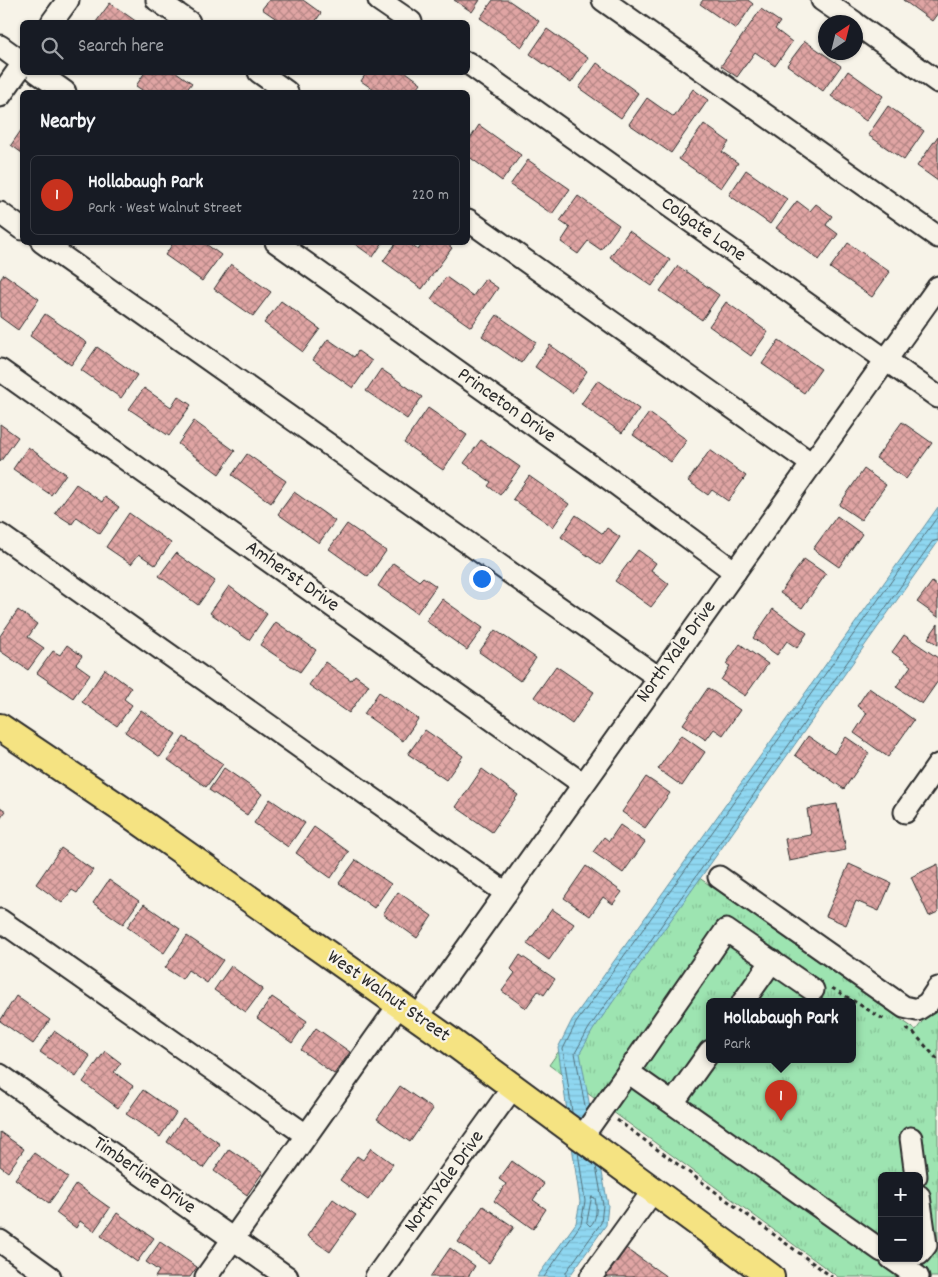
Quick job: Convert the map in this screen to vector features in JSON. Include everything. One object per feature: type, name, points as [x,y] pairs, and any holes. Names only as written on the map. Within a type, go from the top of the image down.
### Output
[{"type":"main road","name":"West Walnut Street","points":[[0,727],[132,816],[408,1011],[771,1277]]},
{"type":"street","points":[[53,20],[68,0]]},
{"type":"street","points":[[157,0],[186,20]]},
{"type":"street","points":[[380,0],[408,20]]},
{"type":"street","points":[[603,0],[938,237]]},
{"type":"street","points":[[822,0],[844,15]]},
{"type":"street","points":[[863,29],[938,82]]},
{"type":"street","points":[[0,46],[20,62]]},
{"type":"street","name":"Colgate Lane","points":[[470,64],[938,397]]},
{"type":"street","points":[[0,96],[20,67]]},
{"type":"street","points":[[41,75],[62,90]]},
{"type":"street","points":[[263,75],[285,90]]},
{"type":"street","points":[[0,213],[20,228]]},
{"type":"street","points":[[470,221],[812,464]]},
{"type":"street","points":[[46,245],[659,678]]},
{"type":"street","name":"Princeton Drive","points":[[280,245],[600,472],[735,572]]},
{"type":"street","name":"North Yale Drive","points":[[206,1277],[306,1135],[506,893],[938,287]]},
{"type":"street","name":"Amherst Drive","points":[[0,370],[583,784]]},
{"type":"street","points":[[0,535],[506,893]]},
{"type":"street","points":[[905,812],[938,765]]},
{"type":"street","points":[[719,877],[904,1007],[917,1010],[928,1003],[938,988]]},
{"type":"street","points":[[0,920],[306,1135]]},
{"type":"street","points":[[582,1137],[726,930],[772,961],[819,987]]},
{"type":"street","points":[[746,998],[772,961]]},
{"type":"street","points":[[673,1103],[706,1057]]},
{"type":"street","points":[[628,1072],[878,1248]]},
{"type":"street","name":"Timberline Drive","points":[[0,1075],[287,1277]]},
{"type":"street","name":"North Yale Drive","points":[[376,1277],[513,1087]]},
{"type":"street","points":[[911,1138],[915,1172]]},
{"type":"street","points":[[591,1277],[654,1191]]},
{"type":"street","points":[[910,1263],[926,1245],[922,1217]]},
{"type":"street","points":[[0,1241],[50,1277]]},
{"type":"path","points":[[819,987],[841,998]]},
{"type":"path","points":[[856,1005],[890,1022]]},
{"type":"path","points":[[898,1026],[913,1032],[938,1060]]},
{"type":"path","points":[[602,1108],[832,1277]]},
{"type":"green space","points":[[688,870],[916,1030],[938,1000],[938,1277],[838,1277],[549,1065]]},
{"type":"water","points":[[938,507],[938,542],[593,1030],[580,1053],[608,1205],[606,1225],[569,1277],[537,1277],[576,1223],[580,1202],[558,1048],[572,1020]]},
{"type":"building","points":[[269,0],[303,0],[321,13],[316,20],[278,20],[262,9]]},
{"type":"building","points":[[454,0],[480,0],[472,12]]},
{"type":"building","points":[[493,0],[508,0],[539,21],[522,47],[480,18]]},
{"type":"building","points":[[703,0],[748,0],[753,4],[736,29],[700,4]]},
{"type":"building","points":[[903,0],[938,0],[938,13],[932,21]]},
{"type":"building","points":[[110,3],[134,20],[97,20]]},
{"type":"building","points":[[761,9],[780,22],[775,29],[792,42],[775,66],[755,52],[737,77],[721,66]]},
{"type":"building","points":[[547,29],[588,58],[571,83],[530,54]]},
{"type":"building","points":[[805,41],[818,50],[818,60],[832,60],[841,66],[823,91],[787,65]]},
{"type":"building","points":[[597,63],[638,93],[621,118],[579,88]]},
{"type":"building","points":[[848,71],[883,96],[866,121],[831,96]]},
{"type":"building","points":[[143,75],[180,75],[192,83],[187,90],[142,90],[136,86]]},
{"type":"building","points":[[365,75],[410,75],[421,83],[416,90],[374,90],[361,81]]},
{"type":"building","points":[[693,89],[708,100],[671,153],[629,124],[647,98],[674,117]]},
{"type":"building","points":[[888,106],[924,131],[904,160],[868,135]]},
{"type":"building","points":[[704,124],[729,142],[722,152],[738,163],[721,188],[679,159]]},
{"type":"building","points":[[479,125],[521,155],[502,181],[470,157],[470,139]]},
{"type":"building","points":[[20,132],[20,152],[11,145]]},
{"type":"building","points":[[938,136],[938,181],[917,166]]},
{"type":"building","points":[[528,160],[570,189],[552,214],[510,185]]},
{"type":"building","points":[[746,170],[787,199],[770,224],[729,195]]},
{"type":"building","points":[[578,196],[619,225],[601,250],[588,241],[578,254],[561,242],[570,228],[560,221]]},
{"type":"building","points":[[797,201],[810,211],[816,204],[832,216],[826,225],[838,234],[819,260],[776,228]]},
{"type":"building","points":[[629,231],[670,260],[652,286],[610,257]]},
{"type":"building","points":[[848,243],[890,272],[872,297],[830,268]]},
{"type":"building","points":[[172,245],[207,245],[221,255],[202,281],[165,255]]},
{"type":"building","points":[[356,245],[381,245],[373,257]]},
{"type":"building","points":[[395,245],[411,245],[418,250],[422,245],[448,245],[452,248],[422,289],[383,261]]},
{"type":"building","points":[[231,264],[271,292],[253,316],[214,289]]},
{"type":"building","points":[[678,266],[719,295],[702,320],[660,291]]},
{"type":"building","points":[[4,274],[39,299],[18,330],[0,317],[0,280]]},
{"type":"building","points":[[446,277],[473,296],[485,279],[498,288],[471,327],[431,299]]},
{"type":"building","points":[[281,301],[320,329],[303,352],[264,323]]},
{"type":"building","points":[[726,302],[768,332],[751,356],[709,326]]},
{"type":"building","points":[[45,314],[87,343],[71,365],[30,336]]},
{"type":"building","points":[[497,315],[536,342],[521,363],[482,336]]},
{"type":"building","points":[[328,339],[354,357],[358,351],[372,361],[353,388],[313,360]]},
{"type":"building","points":[[779,340],[821,369],[804,393],[762,364]]},
{"type":"building","points":[[550,345],[587,371],[572,393],[535,367]]},
{"type":"building","points":[[97,347],[137,375],[121,398],[81,370]]},
{"type":"building","points":[[381,369],[422,397],[407,419],[366,391]]},
{"type":"building","points":[[598,380],[639,409],[622,433],[581,404]]},
{"type":"building","points":[[144,388],[171,407],[178,396],[191,405],[169,436],[129,409]]},
{"type":"building","points":[[428,408],[467,435],[443,470],[404,443]]},
{"type":"building","points":[[649,413],[687,440],[671,462],[633,435]]},
{"type":"building","points":[[194,421],[235,451],[219,474],[178,444]]},
{"type":"building","points":[[902,422],[932,443],[906,479],[876,458]]},
{"type":"building","points":[[0,424],[18,437],[0,462]]},
{"type":"building","points":[[481,440],[520,467],[500,495],[488,486],[491,482],[464,463]]},
{"type":"building","points":[[28,447],[66,474],[51,495],[13,469]]},
{"type":"building","points":[[710,450],[746,476],[728,501],[712,490],[708,495],[688,481]]},
{"type":"building","points":[[247,454],[286,481],[271,503],[232,475]]},
{"type":"building","points":[[864,469],[886,485],[861,520],[839,505]]},
{"type":"building","points":[[529,476],[569,504],[553,527],[513,499]]},
{"type":"building","points":[[76,484],[102,502],[105,497],[119,507],[100,534],[77,517],[72,524],[55,513]]},
{"type":"building","points":[[294,492],[335,521],[319,543],[278,514]]},
{"type":"building","points":[[129,513],[171,543],[155,565],[139,554],[131,564],[106,547]]},
{"type":"building","points":[[576,515],[603,534],[607,528],[620,537],[601,565],[561,537]]},
{"type":"building","points":[[837,516],[862,534],[839,567],[813,549]]},
{"type":"building","points":[[347,524],[386,551],[368,577],[329,549]]},
{"type":"building","points":[[638,550],[656,563],[651,570],[669,584],[651,607],[615,581]]},
{"type":"building","points":[[176,553],[215,581],[198,605],[159,576]]},
{"type":"building","points":[[804,559],[826,574],[802,608],[780,593]]},
{"type":"building","points":[[393,563],[419,581],[423,577],[436,586],[417,613],[378,586]]},
{"type":"building","points":[[932,582],[938,587],[938,617],[917,602]]},
{"type":"building","points":[[229,586],[267,614],[249,640],[210,613]]},
{"type":"building","points":[[442,599],[483,628],[467,650],[426,621]]},
{"type":"building","points":[[773,609],[807,633],[797,648],[787,641],[777,655],[753,638]]},
{"type":"building","points":[[18,610],[37,624],[28,637],[44,648],[28,670],[0,651],[0,636]]},
{"type":"building","points":[[276,622],[316,650],[300,672],[260,645]]},
{"type":"building","points":[[938,624],[938,645],[928,638]]},
{"type":"building","points":[[495,630],[536,658],[520,681],[479,652]]},
{"type":"building","points":[[904,635],[938,658],[938,681],[922,704],[896,687],[911,666],[892,652]]},
{"type":"building","points":[[740,644],[768,664],[745,696],[721,680],[730,666],[726,664]]},
{"type":"building","points":[[67,645],[82,656],[76,664],[90,674],[73,698],[37,673],[53,651],[60,655]]},
{"type":"building","points":[[325,662],[351,680],[355,675],[369,685],[349,713],[309,685]]},
{"type":"building","points":[[556,666],[594,692],[572,724],[534,697]]},
{"type":"building","points":[[105,669],[131,688],[124,699],[132,705],[117,726],[82,702]]},
{"type":"building","points":[[708,688],[740,710],[723,735],[714,729],[706,740],[683,724]]},
{"type":"building","points":[[869,688],[914,720],[888,757],[854,733],[867,713],[857,706]]},
{"type":"building","points":[[379,692],[418,719],[403,741],[364,714]]},
{"type":"building","points":[[141,710],[176,734],[160,757],[125,732]]},
{"type":"building","points":[[425,730],[463,756],[446,780],[408,754]]},
{"type":"building","points":[[681,735],[705,752],[682,786],[658,769]]},
{"type":"building","points":[[808,736],[834,754],[846,737],[869,753],[844,789],[795,755]]},
{"type":"building","points":[[184,737],[223,764],[206,787],[168,760]]},
{"type":"building","points":[[224,768],[262,794],[247,815],[209,790]]},
{"type":"building","points":[[482,769],[518,795],[492,832],[456,807]]},
{"type":"building","points":[[646,777],[670,793],[645,828],[622,812]]},
{"type":"building","points":[[270,799],[305,823],[288,847],[254,823]]},
{"type":"building","points":[[837,804],[846,850],[789,861],[785,839],[811,835],[807,809]]},
{"type":"building","points":[[0,807],[6,811],[0,819]]},
{"type":"building","points":[[620,825],[645,842],[623,873],[593,852],[604,837],[609,841]]},
{"type":"building","points":[[314,827],[349,852],[331,878],[296,853]]},
{"type":"building","points":[[61,848],[93,870],[77,893],[72,890],[62,903],[36,884]]},
{"type":"building","points":[[356,860],[391,884],[374,908],[339,883]]},
{"type":"building","points":[[849,864],[891,883],[879,911],[856,901],[846,925],[826,916]]},
{"type":"building","points":[[938,864],[938,912],[929,916],[911,877]]},
{"type":"building","points":[[586,866],[622,892],[613,904],[603,897],[590,916],[564,898]]},
{"type":"building","points":[[109,880],[139,901],[123,924],[93,903]]},
{"type":"building","points":[[398,892],[432,916],[417,938],[383,914]]},
{"type":"building","points":[[144,904],[180,929],[164,953],[127,927]]},
{"type":"building","points":[[552,909],[574,924],[549,960],[527,944]]},
{"type":"building","points":[[187,936],[223,960],[207,983],[188,970],[182,979],[165,968]]},
{"type":"building","points":[[520,955],[555,979],[544,995],[538,991],[526,1008],[502,991],[515,973],[511,969]]},
{"type":"building","points":[[231,966],[263,989],[246,1012],[214,990]]},
{"type":"building","points":[[16,996],[50,1020],[33,1044],[0,1021]]},
{"type":"building","points":[[272,997],[307,1021],[292,1043],[257,1018]]},
{"type":"building","points":[[316,1028],[350,1052],[334,1074],[301,1050]]},
{"type":"building","points":[[54,1031],[90,1056],[76,1077],[40,1052]]},
{"type":"building","points":[[105,1051],[121,1063],[114,1072],[133,1086],[118,1108],[83,1082]]},
{"type":"building","points":[[400,1086],[433,1109],[410,1142],[377,1119]]},
{"type":"building","points":[[143,1090],[176,1113],[160,1137],[126,1114]]},
{"type":"building","points":[[183,1118],[220,1144],[203,1168],[167,1142]]},
{"type":"building","points":[[0,1132],[24,1149],[8,1172],[0,1166]]},
{"type":"building","points":[[371,1148],[393,1164],[368,1200],[340,1180],[357,1156],[363,1160]]},
{"type":"building","points":[[229,1149],[263,1172],[247,1195],[214,1171]]},
{"type":"building","points":[[34,1153],[68,1177],[49,1203],[15,1179]]},
{"type":"building","points":[[512,1161],[544,1184],[533,1200],[546,1209],[533,1229],[494,1201],[506,1184],[499,1179]]},
{"type":"building","points":[[76,1184],[110,1208],[94,1231],[80,1221],[76,1228],[56,1213]]},
{"type":"building","points":[[333,1199],[356,1215],[330,1252],[307,1236]]},
{"type":"building","points":[[483,1206],[514,1227],[489,1263],[458,1242]]},
{"type":"building","points":[[117,1213],[154,1238],[137,1262],[101,1236]]},
{"type":"building","points":[[160,1242],[197,1267],[190,1277],[155,1277],[159,1271],[146,1262]]},
{"type":"building","points":[[620,1244],[667,1277],[602,1277]]},
{"type":"building","points":[[450,1248],[475,1266],[468,1277],[430,1277]]},
{"type":"place","name":"Hollabaugh Park","points":[[781,1121]]}]
